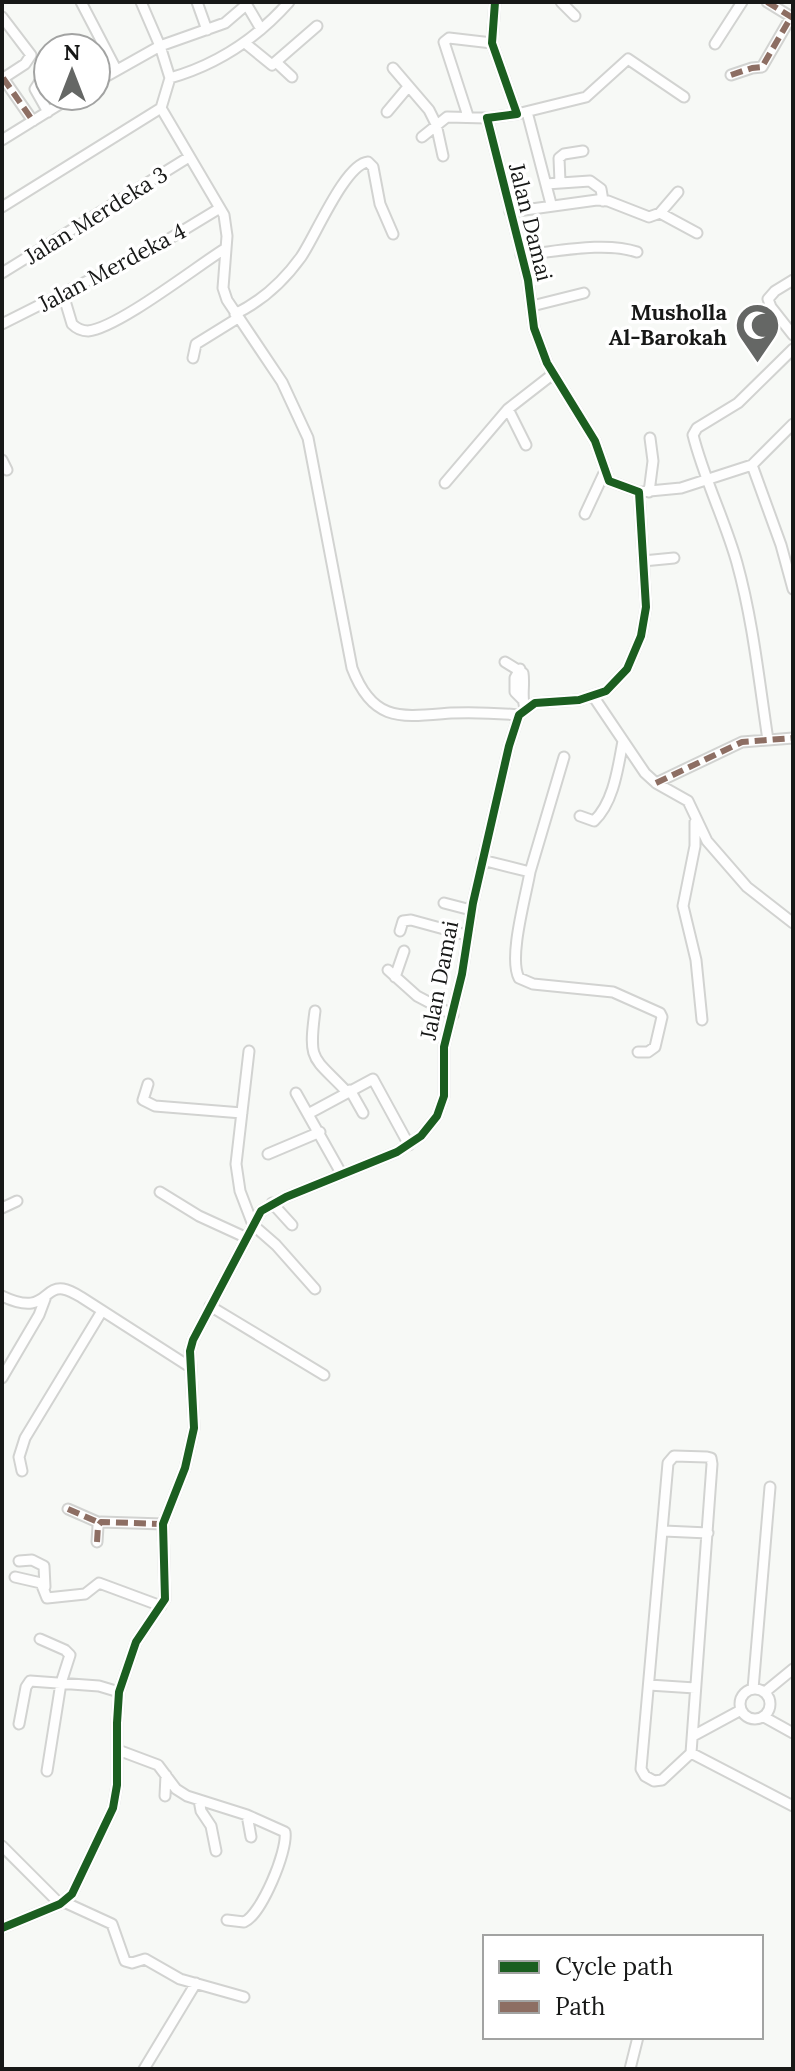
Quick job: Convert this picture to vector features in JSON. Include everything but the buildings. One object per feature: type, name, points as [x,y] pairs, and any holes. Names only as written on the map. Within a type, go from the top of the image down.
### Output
[{"type":"street","points":[[81,2],[116,69]]},
{"type":"street","points":[[2,207],[161,108],[170,78],[141,2]]},
{"type":"street","points":[[197,2],[207,30]]},
{"type":"street","points":[[170,78],[194,71],[245,43],[289,2]]},
{"type":"street","points":[[495,2],[492,43],[522,113],[551,204]]},
{"type":"street","points":[[561,2],[575,16]]},
{"type":"street","points":[[715,44],[742,2]]},
{"type":"street","points":[[731,75],[762,67],[792,18],[767,2]]},
{"type":"street","points":[[112,72],[160,46],[228,22],[246,4],[261,29]]},
{"type":"street","points":[[2,17],[29,51],[30,58],[3,79],[33,121]]},
{"type":"street","points":[[245,43],[270,65],[277,63],[317,26]]},
{"type":"street","points":[[468,116],[444,42],[449,38],[492,43]]},
{"type":"street","points":[[422,137],[450,116],[487,118],[586,97],[628,59],[684,97]]},
{"type":"street","points":[[277,63],[292,77]]},
{"type":"street","points":[[393,68],[426,104],[436,124],[443,156]]},
{"type":"street","points":[[387,112],[408,87]]},
{"type":"street","points":[[161,108],[220,208],[226,225],[223,288],[236,316],[282,382],[308,438],[352,668],[359,687],[372,704],[392,715],[422,717],[579,700],[606,691],[627,669],[641,636],[646,607],[644,492],[653,461],[650,438]]},
{"type":"street","points":[[2,140],[48,112]]},
{"type":"street","name":"Jalan Damai","points":[[487,118],[521,255],[534,328],[553,374],[595,441],[605,471]]},
{"type":"street","points":[[560,182],[559,158],[564,154],[583,151]]},
{"type":"street","name":"Jalan Merdeka 3","points":[[2,273],[189,157]]},
{"type":"street","points":[[193,358],[196,344],[267,294],[301,258],[335,197],[362,163],[368,162],[373,167],[380,204],[393,234]]},
{"type":"street","points":[[546,184],[590,181],[601,189],[603,201]]},
{"type":"street","points":[[510,212],[551,204],[603,201],[654,217],[678,192]]},
{"type":"street","name":"Jalan Merdeka 4","points":[[2,324],[159,245],[220,208]]},
{"type":"street","points":[[660,213],[697,233]]},
{"type":"street","points":[[63,294],[72,324],[81,330],[94,330],[132,311],[226,248]]},
{"type":"street","points":[[521,255],[606,248],[637,252]]},
{"type":"street","points":[[793,280],[768,299],[793,335]]},
{"type":"street","points":[[532,306],[584,293]]},
{"type":"street","points":[[768,740],[737,563],[706,482],[694,431],[738,403],[793,349]]},
{"type":"street","points":[[445,483],[508,409],[553,374]]},
{"type":"street","points":[[508,409],[526,445]]},
{"type":"street","points":[[605,471],[611,483],[644,492],[706,482],[752,465],[793,424]]},
{"type":"street","points":[[752,465],[781,545],[793,589]]},
{"type":"street","points":[[585,514],[605,471]]},
{"type":"street","points":[[643,561],[674,558]]},
{"type":"street","name":"Jalan Damai","points":[[62,1903],[78,1884],[113,1808],[117,1785],[119,1692],[136,1642],[161,1606],[166,1593],[163,1524],[185,1468],[194,1428],[190,1367],[193,1340],[261,1211],[272,1203],[409,1145],[432,1125],[441,1107],[445,1082],[444,1047],[462,974],[471,910],[522,707],[523,673],[505,662]]},
{"type":"street","points":[[593,696],[645,773],[688,801],[707,841],[747,887],[793,923]]},
{"type":"street","points":[[656,783],[702,764],[742,742],[793,738]]},
{"type":"street","points":[[580,816],[594,821],[600,815],[614,782],[623,741]]},
{"type":"street","points":[[564,757],[530,872],[518,940],[516,975],[522,981],[533,984],[613,992],[660,1013],[662,1017],[655,1047],[648,1052],[638,1052]]},
{"type":"street","points":[[695,819],[695,846],[683,906],[696,960],[702,1020]]},
{"type":"street","points":[[482,860],[530,872]]},
{"type":"street","points":[[444,903],[471,910]]},
{"type":"street","points":[[400,931],[403,921],[411,920],[466,935]]},
{"type":"street","points":[[404,951],[391,973],[417,996],[453,1015]]},
{"type":"street","points":[[315,1011],[312,1055],[318,1065],[348,1091],[363,1113]]},
{"type":"street","points":[[249,1051],[236,1164],[240,1191],[253,1225],[276,1245],[315,1289]]},
{"type":"street","points":[[308,1114],[370,1079],[375,1080],[409,1145]]},
{"type":"street","points":[[148,1084],[143,1100],[155,1106],[242,1113]]},
{"type":"street","points":[[296,1093],[341,1173]]},
{"type":"street","points":[[268,1154],[320,1132]]},
{"type":"street","points":[[160,1192],[213,1223],[247,1238]]},
{"type":"street","points":[[2,1208],[17,1201]]},
{"type":"street","points":[[272,1203],[292,1225]]},
{"type":"street","points":[[2,1296],[22,1304],[32,1304],[45,1299],[57,1289],[64,1289],[190,1367]]},
{"type":"street","points":[[2,1378],[45,1299]]},
{"type":"street","points":[[210,1306],[324,1375]]},
{"type":"street","points":[[22,1471],[19,1457],[25,1438],[102,1311]]},
{"type":"street","points":[[674,1456],[707,1457],[713,1461],[691,1753],[658,1781],[642,1773],[664,1531],[669,1460],[674,1456]]},
{"type":"street","points":[[753,1689],[770,1487]]},
{"type":"street","points":[[68,1509],[100,1523],[163,1524]]},
{"type":"street","points":[[97,1542],[100,1523]]},
{"type":"street","points":[[664,1531],[708,1533]]},
{"type":"street","points":[[19,1561],[32,1560],[44,1566],[46,1596],[51,1599],[85,1594],[95,1585],[103,1583],[161,1606]]},
{"type":"street","points":[[15,1577],[41,1583],[45,1587]]},
{"type":"street","points":[[40,1639],[70,1655],[61,1683],[47,1771]]},
{"type":"street","points":[[765,1692],[793,1669]]},
{"type":"street","points":[[19,1724],[27,1683],[30,1681],[99,1686],[119,1692]]},
{"type":"street","points":[[649,1685],[695,1688]]},
{"type":"street","points":[[753,1689],[765,1692],[770,1700],[770,1710],[764,1717],[755,1720],[746,1717],[740,1701],[744,1693],[753,1689]]},
{"type":"street","points":[[693,1736],[741,1710]]},
{"type":"street","points":[[764,1717],[793,1733]]},
{"type":"street","points":[[118,1750],[158,1765],[176,1789],[283,1830],[286,1839],[284,1853],[254,1916],[244,1922],[227,1920]]},
{"type":"street","points":[[691,1753],[793,1806]]},
{"type":"street","points":[[165,1796],[166,1775]]},
{"type":"street","points":[[199,1800],[201,1811],[211,1826],[216,1851]]},
{"type":"street","points":[[247,1815],[251,1837]]},
{"type":"street","points":[[2,1846],[62,1903],[112,1924],[125,1961],[132,1963],[145,1959],[180,1979],[244,1997]]},
{"type":"street","points":[[2,1928],[62,1903]]},
{"type":"street","points":[[144,2069],[196,1983]]},
{"type":"street","points":[[630,2069],[638,2039]]},
{"type":"marked path","points":[[767,2],[793,18]]},
{"type":"marked path","points":[[731,75],[762,67],[791,17]]},
{"type":"marked path","points":[[3,78],[33,121]]},
{"type":"marked path","points":[[656,783],[742,742],[793,738]]},
{"type":"marked path","points":[[68,1509],[100,1523]]},
{"type":"marked path","points":[[97,1542],[101,1522],[163,1524]]},
{"type":"cycle path","points":[[2,1928],[60,1904],[72,1894],[113,1808],[117,1785],[119,1692],[136,1642],[165,1599],[163,1524],[185,1468],[194,1428],[190,1351],[193,1340],[261,1211],[286,1197],[397,1152],[421,1136],[437,1116],[444,1096],[444,1047],[462,974],[473,903],[519,715],[535,703],[579,700],[606,691],[627,669],[641,636],[646,607],[639,492],[609,481],[595,441],[547,363],[534,328],[528,280],[487,118],[517,114],[492,43],[495,2]]},
{"type":"place","name":"Musholla Al-Barokah","points":[[758,364]]}]
